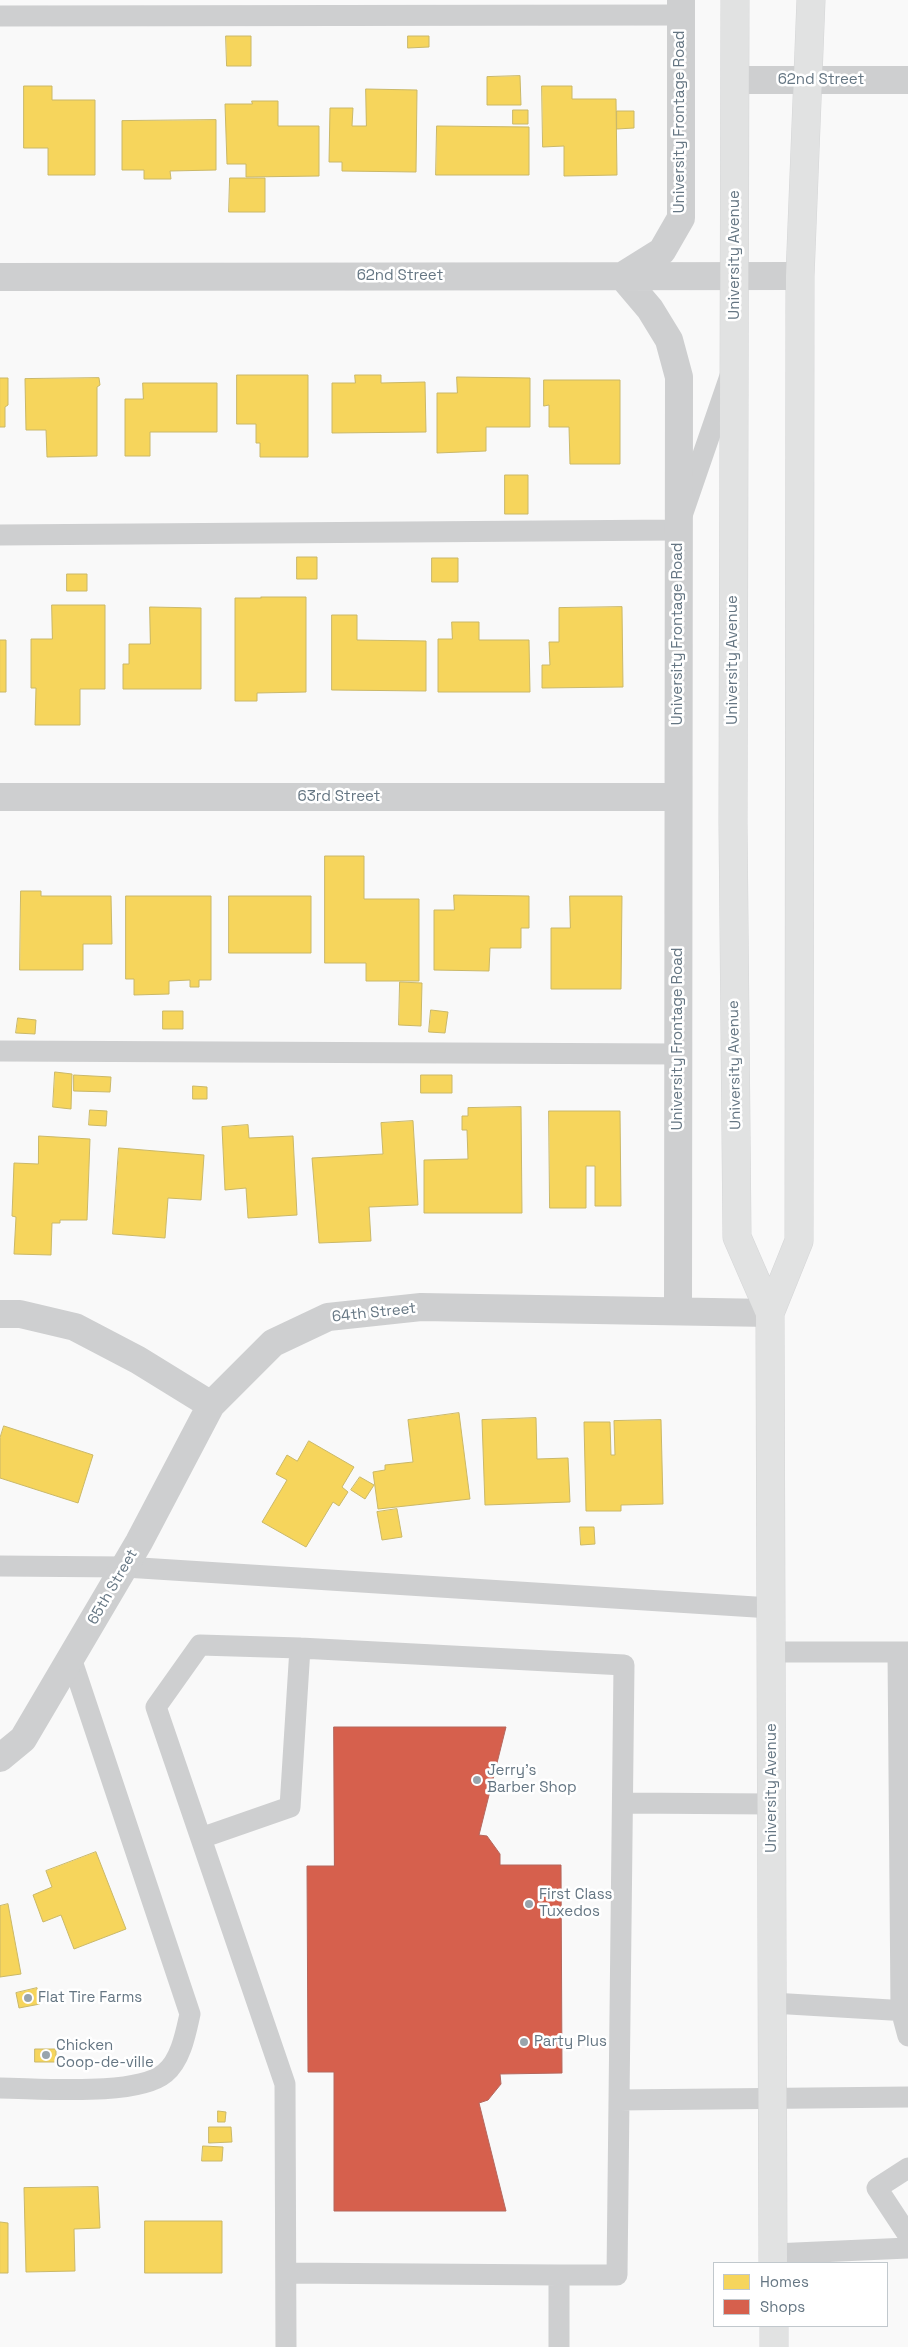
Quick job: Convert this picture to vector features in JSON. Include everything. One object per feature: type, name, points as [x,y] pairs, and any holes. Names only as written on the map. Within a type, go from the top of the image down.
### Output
[{"type":"main road","name":"University Avenue","points":[[735,0],[733,822],[737,1237],[770,1313]]},
{"type":"main road","name":"University Avenue","points":[[773,2259],[770,1313],[799,1241],[800,276],[806,79],[811,0]]},
{"type":"main road","points":[[774,2327],[774,2347]]},
{"type":"street","name":"University Frontage Road","points":[[678,1311],[678,377],[668,340],[650,309],[622,276],[662,251],[681,218],[681,8]]},
{"type":"street","name":"62nd Street","points":[[735,80],[908,80]]},
{"type":"street","name":"62nd Street","points":[[0,277],[800,276]]},
{"type":"street","name":"63rd Street","points":[[0,797],[678,797]]},
{"type":"street","name":"64th Street","points":[[211,1405],[273,1342],[328,1317],[421,1307],[770,1313]]},
{"type":"street","points":[[0,1314],[20,1314],[75,1327],[138,1360],[211,1405]]},
{"type":"street","name":"65th Street","points":[[0,1758],[23,1739],[125,1567],[211,1405]]},
{"type":"lane","points":[[0,16],[681,8]]},
{"type":"lane","points":[[0,535],[678,530],[735,362]]},
{"type":"lane","points":[[0,1051],[678,1054]]},
{"type":"lane","points":[[0,1566],[125,1567],[772,1608]]},
{"type":"lane","points":[[286,2273],[617,2275],[624,1803],[624,1665],[300,1648],[200,1645],[156,1707],[285,2084],[286,2347]]},
{"type":"lane","points":[[201,1838],[290,1807],[300,1648]]},
{"type":"lane","points":[[772,1652],[903,1652],[904,2010],[908,2036]]},
{"type":"lane","points":[[0,2088],[87,2088],[139,2085],[166,2073],[182,2046],[190,2014],[71,1658]]},
{"type":"lane","points":[[624,1803],[772,1804]]},
{"type":"lane","points":[[772,2003],[904,2010]]},
{"type":"lane","points":[[619,2100],[908,2097]]},
{"type":"lane","points":[[908,2168],[877,2188],[908,2235]]},
{"type":"lane","points":[[773,2259],[908,2248]]},
{"type":"lane","points":[[559,2275],[559,2347]]},
{"type":"building: Homes","points":[[226,36],[251,36],[251,66],[227,66]]},
{"type":"building: Homes","points":[[408,36],[429,36],[429,47],[408,48]]},
{"type":"building: Homes","points":[[520,76],[521,105],[487,105],[487,77]]},
{"type":"building: Homes","points":[[24,86],[52,86],[52,100],[95,100],[95,175],[48,175],[48,148],[24,148]]},
{"type":"building: Homes","points":[[542,86],[572,86],[572,99],[616,99],[617,175],[564,176],[564,146],[543,147]]},
{"type":"building: Homes","points":[[366,89],[417,90],[416,172],[342,171],[342,162],[329,162],[330,108],[353,108],[352,126],[366,126]]},
{"type":"building: Homes","points":[[252,101],[278,101],[278,126],[319,126],[319,176],[246,177],[246,164],[227,164],[225,104],[252,104]]},
{"type":"building: Homes","points":[[513,110],[528,110],[528,124],[513,124]]},
{"type":"building: Homes","points":[[617,111],[634,111],[634,128],[617,129]]},
{"type":"building: Homes","points":[[216,120],[216,170],[170,171],[171,179],[144,179],[144,170],[122,170],[122,121]]},
{"type":"building: Homes","points":[[437,126],[529,127],[529,175],[436,175]]},
{"type":"building: Homes","points":[[230,178],[265,178],[265,212],[229,212]]},
{"type":"building: Homes","points":[[237,375],[308,375],[308,457],[260,457],[260,443],[256,443],[256,424],[237,424]]},
{"type":"building: Homes","points":[[355,375],[381,375],[381,383],[425,382],[426,432],[332,433],[332,383],[355,383]]},
{"type":"building: Homes","points":[[457,377],[530,378],[530,427],[486,427],[486,451],[437,453],[437,393],[457,393]]},
{"type":"building: Homes","points":[[0,378],[8,378],[8,405],[5,407],[5,427],[0,427]]},
{"type":"building: Homes","points":[[99,378],[100,385],[97,387],[97,456],[47,457],[46,430],[26,430],[25,379]]},
{"type":"building: Homes","points":[[544,380],[620,380],[620,464],[570,464],[569,427],[549,427],[549,405],[544,406]]},
{"type":"building: Homes","points":[[143,383],[217,383],[217,432],[150,432],[150,456],[125,456],[125,399],[143,399]]},
{"type":"building: Homes","points":[[505,475],[528,475],[528,514],[505,514]]},
{"type":"building: Homes","points":[[297,557],[317,557],[317,579],[297,579]]},
{"type":"building: Homes","points":[[432,558],[458,558],[458,582],[432,582]]},
{"type":"building: Homes","points":[[67,574],[87,574],[87,591],[67,591]]},
{"type":"building: Homes","points":[[306,597],[306,692],[257,693],[257,701],[235,701],[235,598]]},
{"type":"building: Homes","points":[[52,605],[105,605],[105,689],[80,689],[80,725],[35,725],[36,688],[31,688],[31,639],[52,639]]},
{"type":"building: Homes","points":[[150,607],[201,608],[201,689],[123,689],[123,664],[129,664],[129,644],[150,644]]},
{"type":"building: Homes","points":[[622,607],[623,687],[542,688],[542,665],[550,665],[549,642],[559,642],[559,608]]},
{"type":"building: Homes","points":[[332,615],[357,615],[357,640],[426,641],[426,691],[332,690]]},
{"type":"building: Homes","points":[[452,622],[479,622],[479,640],[529,640],[530,692],[438,692],[438,639],[452,639]]},
{"type":"building: Homes","points":[[0,640],[6,640],[6,692],[0,692]]},
{"type":"building: Homes","points":[[325,856],[364,856],[364,899],[419,899],[419,981],[366,981],[366,963],[325,963]]},
{"type":"building: Homes","points":[[21,891],[41,891],[41,896],[111,896],[112,944],[83,944],[83,970],[20,970]]},
{"type":"building: Homes","points":[[454,895],[529,896],[529,928],[521,928],[521,948],[490,948],[489,971],[434,970],[434,910],[454,910]]},
{"type":"building: Homes","points":[[126,896],[211,896],[211,980],[199,980],[199,987],[190,987],[190,980],[169,981],[169,994],[134,995],[134,979],[126,979]]},
{"type":"building: Homes","points":[[229,896],[311,896],[311,953],[229,953]]},
{"type":"building: Homes","points":[[570,896],[622,896],[621,989],[551,989],[551,928],[570,928]]},
{"type":"building: Homes","points":[[400,982],[422,983],[421,1026],[399,1025]]},
{"type":"building: Homes","points":[[431,1010],[448,1012],[445,1033],[429,1032]]},
{"type":"building: Homes","points":[[163,1011],[183,1011],[183,1029],[163,1029]]},
{"type":"building: Homes","points":[[18,1018],[36,1020],[35,1034],[16,1033]]},
{"type":"building: Homes","points":[[55,1072],[72,1074],[71,1109],[53,1107]]},
{"type":"building: Homes","points":[[74,1075],[111,1077],[110,1092],[74,1091]]},
{"type":"building: Homes","points":[[421,1075],[452,1075],[452,1093],[421,1093]]},
{"type":"building: Homes","points":[[193,1086],[207,1087],[207,1099],[193,1099]]},
{"type":"building: Homes","points":[[521,1107],[522,1213],[424,1213],[424,1160],[468,1159],[467,1130],[462,1130],[462,1116],[468,1116],[468,1108]]},
{"type":"building: Homes","points":[[90,1110],[107,1111],[106,1126],[89,1125]]},
{"type":"building: Homes","points":[[549,1111],[620,1111],[621,1206],[595,1206],[595,1166],[586,1166],[586,1208],[550,1208]]},
{"type":"building: Homes","points":[[413,1121],[418,1205],[369,1207],[371,1241],[319,1243],[312,1158],[383,1154],[381,1123]]},
{"type":"building: Homes","points":[[248,1125],[249,1138],[293,1136],[297,1215],[248,1218],[246,1188],[225,1190],[222,1127]]},
{"type":"building: Homes","points":[[39,1136],[90,1139],[87,1220],[60,1220],[60,1223],[52,1223],[51,1255],[14,1254],[16,1217],[12,1216],[14,1163],[38,1164]]},
{"type":"building: Homes","points":[[119,1148],[204,1155],[201,1200],[168,1198],[165,1238],[113,1234]]},
{"type":"building: Homes","points":[[459,1413],[470,1499],[378,1509],[373,1472],[385,1470],[385,1465],[413,1462],[408,1420]]},
{"type":"building: Homes","points":[[536,1418],[537,1459],[568,1458],[570,1502],[485,1505],[482,1420]]},
{"type":"building: Homes","points":[[661,1420],[663,1504],[621,1505],[621,1511],[586,1511],[584,1422],[610,1422],[611,1455],[615,1455],[614,1421]]},
{"type":"building: Homes","points":[[4,1426],[93,1455],[78,1503],[0,1478],[0,1438]]},
{"type":"building: Homes","points":[[309,1441],[354,1467],[342,1487],[348,1492],[339,1506],[333,1502],[306,1547],[262,1522],[287,1480],[276,1474],[287,1455],[297,1461]]},
{"type":"building: Homes","points":[[360,1477],[374,1485],[365,1499],[351,1490]]},
{"type":"building: Homes","points":[[397,1509],[402,1537],[382,1540],[377,1512]]},
{"type":"building: Homes","points":[[580,1527],[594,1527],[595,1544],[581,1545]]},
{"type":"building: Homes","points":[[96,1852],[126,1929],[74,1949],[61,1915],[43,1922],[33,1895],[52,1887],[46,1871]]},
{"type":"building: Homes","points":[[8,1904],[21,1974],[0,1977],[0,1906]]},
{"type":"building: Homes","name":"Flat Tire Farms","points":[[37,1988],[40,2004],[19,2008],[16,1993]]},
{"type":"building: Homes","name":"Chicken Coop-de-ville","points":[[35,2049],[56,2049],[56,2062],[35,2062]]},
{"type":"building: Homes","points":[[218,2111],[226,2112],[225,2122],[218,2122]]},
{"type":"building: Homes","points":[[209,2127],[231,2127],[232,2142],[209,2143]]},
{"type":"building: Homes","points":[[203,2146],[223,2147],[222,2161],[202,2161]]},
{"type":"building: Homes","points":[[98,2187],[100,2228],[74,2229],[75,2271],[26,2272],[24,2188]]},
{"type":"building: Homes","points":[[145,2221],[222,2221],[222,2273],[145,2273]]},
{"type":"building: Homes","points":[[0,2222],[8,2223],[8,2273],[0,2273]]},
{"type":"building: Shops","points":[[334,1727],[506,1727],[479,1835],[487,1836],[500,1854],[500,1865],[561,1865],[562,2073],[500,2074],[501,2084],[488,2100],[479,2103],[506,2211],[334,2211],[334,2072],[308,2072],[307,1866],[334,1866]]},
{"type":"place","name":"Jerry's Barber Shop","points":[[477,1780]]},
{"type":"place","name":"First Class Tuxedos","points":[[529,1904]]},
{"type":"place","name":"Flat Tire Farms","points":[[28,1998]]},
{"type":"place","name":"Party Plus","points":[[524,2042]]},
{"type":"place","name":"Chicken Coop-de-ville","points":[[46,2055]]}]
